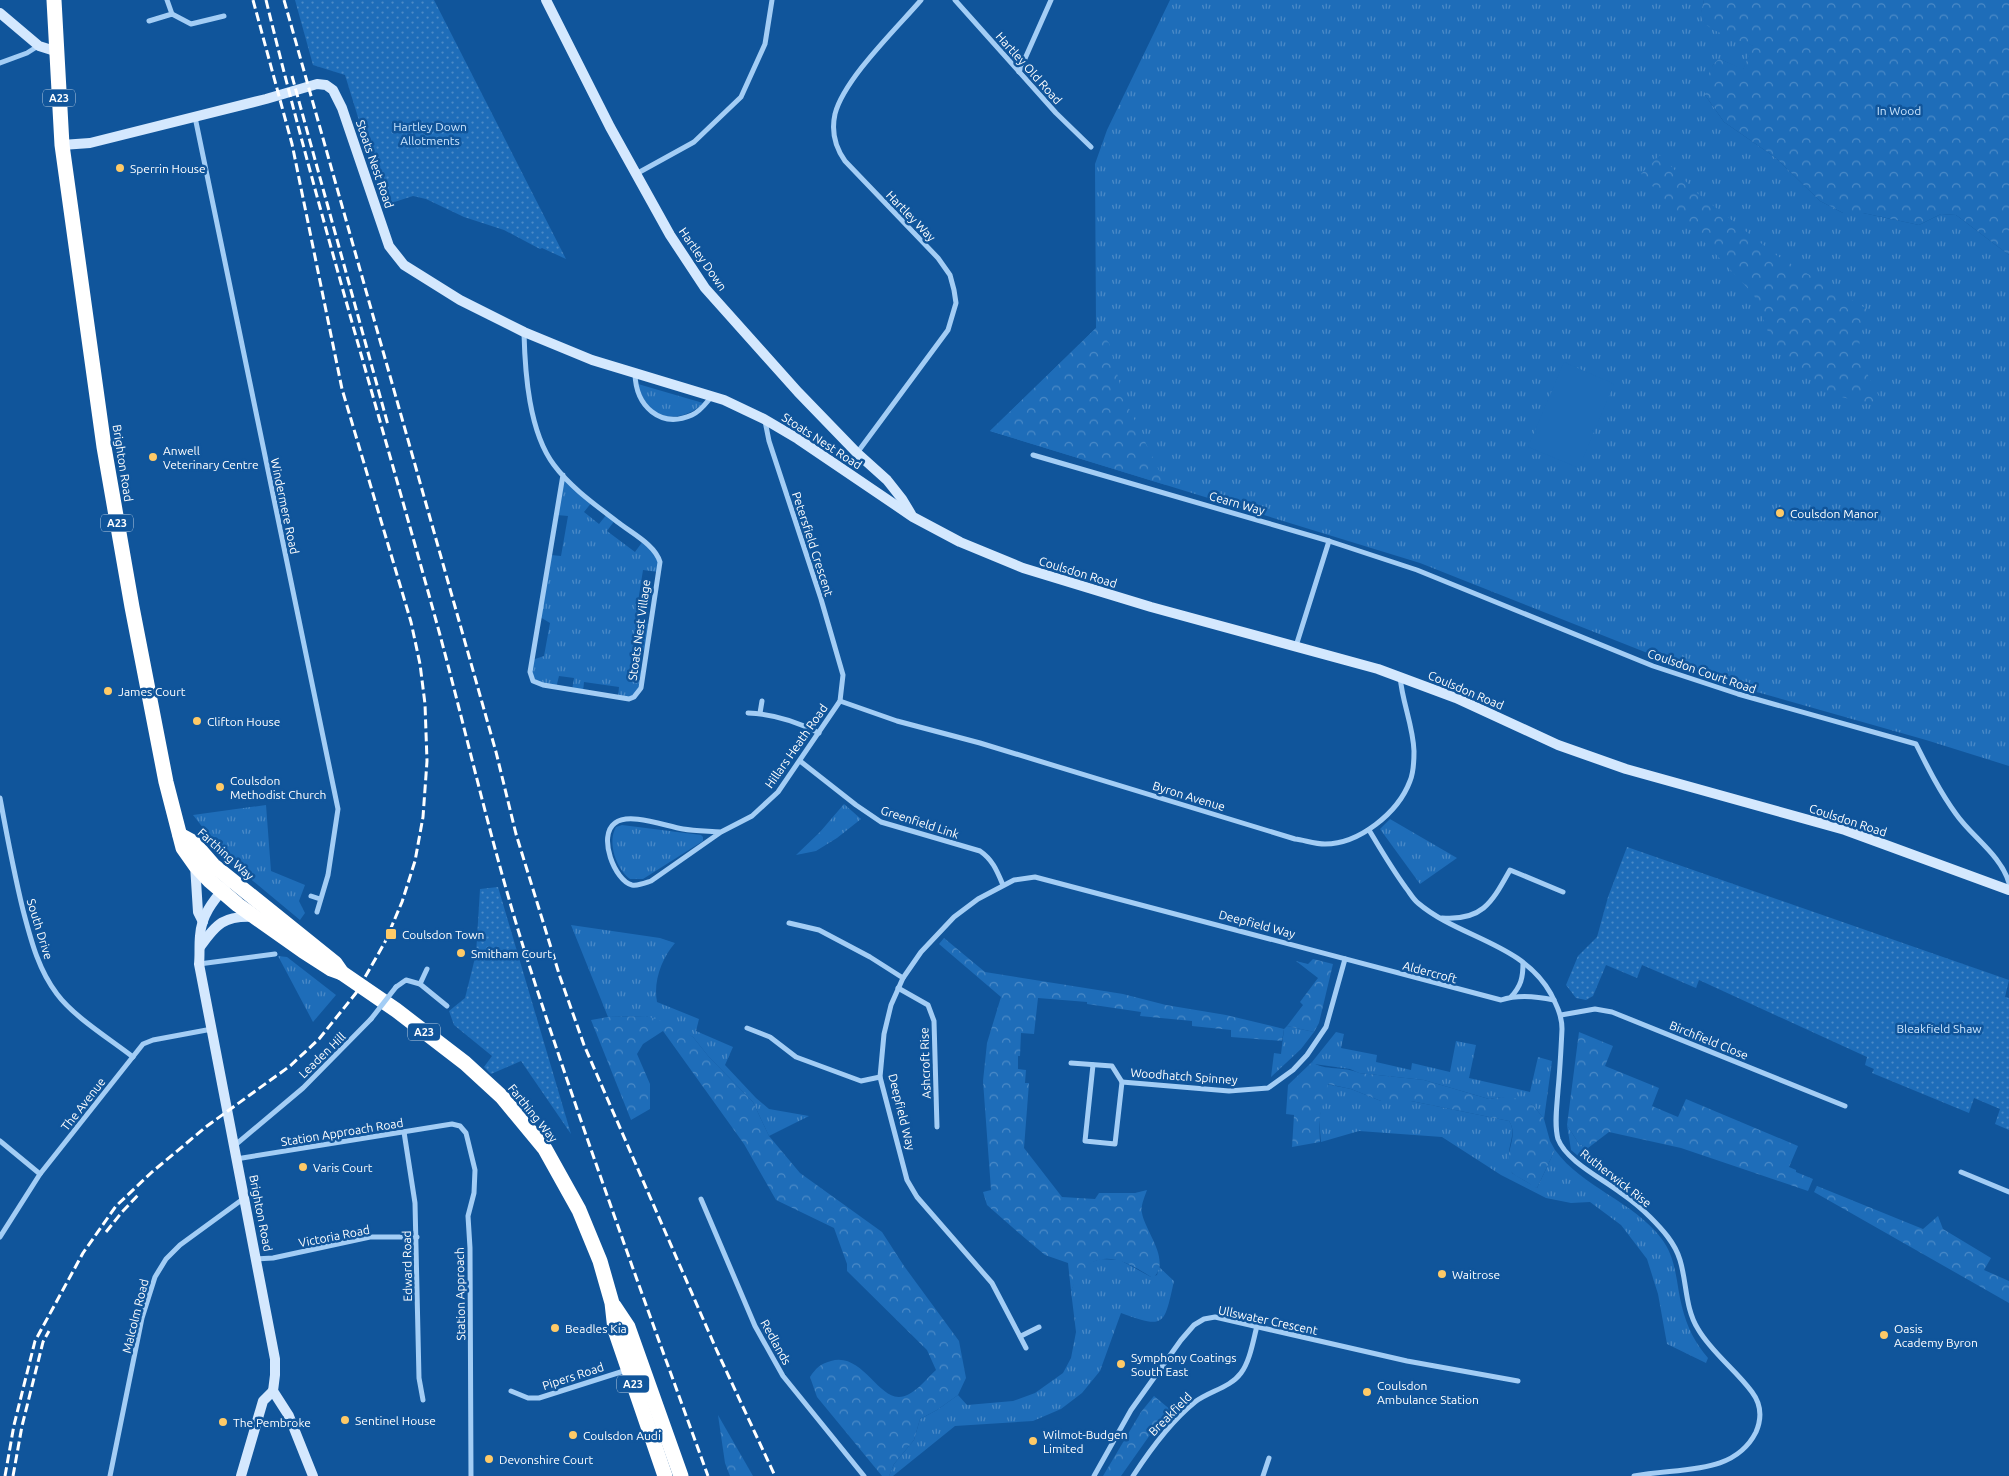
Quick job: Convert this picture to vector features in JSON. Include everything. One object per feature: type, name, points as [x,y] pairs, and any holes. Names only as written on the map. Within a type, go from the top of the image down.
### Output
[{"type":"highway","name":"Brighton Road","points":[[54,0],[62,145],[106,456],[132,607],[166,782],[183,848],[195,865]]},
{"type":"highway","name":"Farthing Way","points":[[180,835],[193,842],[226,886],[255,917],[303,951],[331,969],[342,973],[465,1063],[502,1097],[545,1149],[579,1210],[600,1260],[612,1303],[615,1330],[635,1367],[681,1476]]},
{"type":"highway","name":"A23","points":[[195,865],[226,886]]},
{"type":"highway","name":"Farthing Way","points":[[226,886],[335,963],[342,973]]},
{"type":"highway","name":"Farthing Way","points":[[635,1367],[665,1476]]},
{"type":"main road","name":"Hartley Down","points":[[546,0],[574,60],[636,174],[670,235],[705,288],[762,354],[857,453],[887,480],[913,517]]},
{"type":"main road","points":[[0,13],[39,46],[58,52]]},
{"type":"main road","name":"Stoats Nest Road","points":[[62,145],[90,143],[317,84],[326,86],[333,90],[342,108],[358,149],[389,246],[404,265],[460,300],[524,332],[592,360],[712,396],[764,419],[798,439],[913,517]]},
{"type":"main road","name":"Coulsdon Road","points":[[913,517],[960,542],[1023,568],[1151,607],[1400,676],[1456,698],[1558,745],[1626,769],[1845,830],[2009,890]]},
{"type":"main road","name":"Brighton Road","points":[[195,865],[198,912],[203,922]]},
{"type":"main road","name":"Brighton Road","points":[[226,886],[206,913],[203,922],[199,964],[213,1029],[235,1159],[274,1359],[273,1391]]},
{"type":"main road","points":[[200,948],[221,922],[231,918],[255,917]]},
{"type":"main road","points":[[242,1476],[263,1401],[273,1391],[289,1416],[313,1476]]},
{"type":"street","points":[[167,0],[172,14],[191,24],[224,16]]},
{"type":"street","points":[[636,174],[694,142],[741,98],[765,44],[772,0]]},
{"type":"street","name":"Hartley Way","points":[[857,453],[948,330],[956,303],[950,275],[938,258],[846,161],[837,149],[834,135],[835,114],[853,78],[921,0]]},
{"type":"street","name":"Hartley Old Road","points":[[955,0],[1056,113],[1091,147]]},
{"type":"street","points":[[1019,72],[1051,0]]},
{"type":"street","points":[[149,21],[172,14]]},
{"type":"street","points":[[0,63],[27,53],[39,46]]},
{"type":"street","name":"Windermere Road","points":[[195,117],[338,809],[328,875],[317,912]]},
{"type":"street","name":"Stoats Nest Village","points":[[524,332],[525,366],[535,420],[553,463],[563,475],[607,514],[654,550],[660,562],[640,688],[634,697],[629,699],[543,685],[533,681],[530,672],[563,475]]},
{"type":"street","points":[[636,374],[638,396],[646,408],[657,415],[670,419],[693,414],[702,408],[712,396]]},
{"type":"street","name":"Petersfield Crescent","points":[[764,419],[769,441],[821,599],[843,675]]},
{"type":"street","name":"Cearn Way","points":[[1033,455],[1329,541]]},
{"type":"street","points":[[1296,646],[1329,541]]},
{"type":"street","name":"Coulsdon Court Road","points":[[1329,541],[1417,570],[1653,666],[1738,694],[1916,744],[1934,780],[1956,815],[2000,864],[2009,883]]},
{"type":"street","name":"Hillars Heath Road","points":[[721,832],[683,829],[632,819],[614,823],[609,830],[606,840],[608,850],[619,874],[632,885],[642,885],[651,881],[721,832],[752,816],[778,792],[840,701],[843,675]]},
{"type":"street","name":"Byron Avenue","points":[[840,701],[897,720],[980,743],[1294,839],[1326,844],[1357,836],[1369,830],[1393,809],[1410,781],[1414,752],[1410,722],[1401,695],[1400,676]]},
{"type":"street","points":[[760,714],[762,701]]},
{"type":"street","points":[[748,713],[760,714],[804,725],[819,733]]},
{"type":"street","name":"Greenfield Link","points":[[800,761],[881,822],[980,852],[993,863],[1003,885]]},
{"type":"street","name":"South Drive","points":[[0,798],[14,875],[32,943],[47,979],[58,996],[72,1009],[133,1057]]},
{"type":"street","name":"Rutherwick Rise","points":[[1369,830],[1393,870],[1416,902],[1452,926],[1488,941],[1524,963],[1544,982],[1562,1015],[1556,1122],[1559,1140],[1567,1153],[1650,1217],[1668,1236],[1680,1259],[1689,1308],[1697,1328],[1752,1392],[1760,1408],[1758,1428],[1749,1447],[1733,1462],[1723,1468],[1704,1472],[1670,1472],[1634,1476]]},
{"type":"street","points":[[1440,918],[1456,919],[1484,909],[1494,898],[1510,870],[1563,892]]},
{"type":"street","name":"Deepfield Way","points":[[1026,1348],[992,1282],[917,1197],[907,1180],[880,1077],[884,1034],[891,1005],[903,978],[921,952],[954,917],[978,898],[1014,880],[1034,877],[1345,959]]},
{"type":"street","points":[[311,896],[320,899]]},
{"type":"street","points":[[789,923],[825,933],[870,957],[903,978]]},
{"type":"street","points":[[199,964],[275,954]]},
{"type":"street","name":"Aldercroft","points":[[1345,959],[1501,1000],[1511,997],[1537,997],[1554,1000]]},
{"type":"street","name":"Woodhatch Spinney","points":[[1122,1082],[1230,1091],[1268,1088],[1293,1070],[1307,1055],[1326,1027],[1345,959]]},
{"type":"street","points":[[1511,997],[1522,982],[1524,963]]},
{"type":"street","points":[[427,969],[420,984],[448,1006]]},
{"type":"street","name":"Leaden Hill","points":[[233,1147],[303,1088],[371,1019],[396,987],[406,980],[420,984]]},
{"type":"street","name":"Ashcroft Rise","points":[[898,988],[928,1005],[934,1021],[937,1126]]},
{"type":"street","name":"Birchfield Close","points":[[1562,1015],[1595,1009],[1612,1012],[1845,1106]]},
{"type":"street","points":[[747,1028],[770,1037],[796,1057],[852,1078],[861,1081],[880,1077]]},
{"type":"street","name":"The Avenue","points":[[0,1237],[40,1174],[146,1042],[213,1029]]},
{"type":"street","name":"Woodhatch Spinney","points":[[1071,1063],[1112,1066],[1122,1082],[1115,1144],[1085,1141],[1093,1065]]},
{"type":"street","name":"Station Approach Road","points":[[235,1159],[452,1124]]},
{"type":"street","name":"Station Approach","points":[[452,1124],[460,1126],[466,1134],[475,1170],[474,1193],[468,1216],[470,1248],[471,1476]]},
{"type":"street","name":"Edward Road","points":[[404,1132],[415,1203],[419,1378],[424,1400]]},
{"type":"street","points":[[0,1141],[40,1174]]},
{"type":"street","points":[[1961,1172],[2009,1192]]},
{"type":"street","name":"Malcolm Road","points":[[110,1476],[142,1318],[154,1277],[166,1260],[180,1246],[243,1199]]},
{"type":"street","name":"Redlands","points":[[701,1200],[755,1326],[783,1376],[864,1476]]},
{"type":"street","name":"Victoria Road","points":[[255,1259],[273,1258],[370,1238],[417,1237]]},
{"type":"street","name":"Ullswater Crescent","points":[[1094,1476],[1131,1410],[1194,1325],[1204,1319],[1215,1317],[1407,1361],[1518,1381]]},
{"type":"street","name":"Breakfield","points":[[1133,1476],[1152,1447],[1195,1402],[1230,1382],[1241,1373],[1248,1358],[1257,1326]]},
{"type":"street","points":[[1021,1336],[1039,1327]]},
{"type":"street","name":"Pipers Road","points":[[512,1391],[528,1398],[539,1398],[635,1367]]},
{"type":"street","points":[[1264,1476],[1270,1458]]},
{"type":"green space","name":"Hartley Down Allotments","points":[[295,0],[434,0],[566,259],[542,248],[540,249],[504,230],[464,217],[426,199],[413,196],[385,205],[345,75],[313,65]]},
{"type":"green space","points":[[1170,0],[1704,0],[1701,14],[1713,29],[1754,46],[1743,70],[1720,59],[1713,65],[1705,95],[1724,122],[1776,158],[1820,201],[1843,213],[1863,213],[1919,225],[1941,214],[1956,215],[2009,255],[2009,766],[1926,740],[1739,687],[1655,656],[1420,563],[990,431],[1096,328],[1095,164],[1107,130]]},
{"type":"green space","name":"In Wood","points":[[1704,0],[2009,0],[2009,255],[1956,215],[1941,214],[1919,225],[1863,213],[1843,213],[1820,201],[1776,158],[1724,122],[1705,95],[1707,80],[1713,65],[1720,59],[1743,69],[1753,46],[1710,28],[1702,19],[1701,14]]},
{"type":"green space","points":[[1660,155],[1697,193],[1776,255],[1867,309],[1857,354],[1885,408],[1830,394],[1775,350],[1754,295],[1641,174]]},
{"type":"green space","points":[[1096,328],[1109,343],[1123,396],[1166,485],[990,431]]},
{"type":"green space","points":[[1564,362],[1614,384],[1579,468],[1528,447]]},
{"type":"green space","points":[[638,384],[703,403],[683,415],[668,416],[661,414],[654,411],[646,403]]},
{"type":"green space","points":[[563,475],[592,502],[584,512],[599,524],[607,514],[615,520],[607,531],[635,552],[643,541],[658,556],[658,572],[643,570],[635,621],[649,624],[646,651],[635,649],[632,669],[643,671],[641,688],[634,697],[618,697],[619,687],[584,682],[583,692],[572,690],[574,678],[559,676],[556,688],[533,681],[530,672],[532,660],[544,656],[550,623],[540,617],[551,555],[561,556],[568,516],[557,515]]},
{"type":"green space","points":[[844,804],[861,819],[837,838],[816,851],[796,855],[820,832]]},
{"type":"green space","points":[[266,805],[271,871],[305,885],[299,901],[305,913],[300,920],[229,861],[193,815]]},
{"type":"green space","points":[[1390,819],[1457,858],[1420,884],[1380,829]]},
{"type":"green space","points":[[622,825],[701,835],[703,841],[643,879],[630,879],[621,869],[614,855],[613,833],[616,827]]},
{"type":"green space","name":"Bleakfield Shaw","points":[[1627,847],[2009,980],[2005,997],[2009,998],[2009,1130],[1995,1124],[2000,1109],[1974,1098],[1969,1113],[1872,1073],[1874,1069],[1865,1065],[1867,1057],[1699,980],[1696,988],[1642,965],[1637,978],[1606,965],[1593,996],[1586,1000],[1576,998],[1566,985],[1578,956],[1597,937],[1608,897]]},
{"type":"green space","points":[[498,887],[571,1134],[521,1061],[491,1074],[484,1067],[492,1056],[454,1025],[449,1011],[465,998],[476,954],[480,889]]},
{"type":"green space","points":[[571,925],[660,938],[675,943],[666,956],[660,970],[656,986],[657,1002],[699,1019],[696,1031],[733,1047],[725,1065],[769,1109],[809,1116],[769,1136],[753,1102],[709,1057],[693,1037],[646,1016],[608,1017]]},
{"type":"green space","points":[[944,938],[985,972],[1123,994],[1166,1005],[1226,1015],[1284,1029],[1282,1041],[1231,1037],[1231,1030],[1192,1026],[1192,1021],[1140,1016],[1141,1012],[1087,1004],[1087,1002],[1038,998],[1034,1034],[1021,1033],[1020,1056],[1018,1056],[1018,1069],[1026,1070],[1025,1083],[1029,1083],[1024,1148],[1062,1197],[1095,1199],[1099,1193],[1135,1193],[1147,1190],[1142,1211],[1144,1220],[1156,1245],[1160,1262],[1154,1277],[1127,1264],[1105,1259],[1096,1261],[1087,1267],[1078,1277],[1071,1291],[1068,1263],[1045,1255],[987,1205],[983,1192],[991,1190],[983,1081],[987,1043],[1001,997],[939,944]]},
{"type":"green space","points":[[278,956],[287,957],[336,995],[313,1022]]},
{"type":"green space","points":[[1313,959],[1333,964],[1319,1023],[1314,1032],[1287,1026],[1303,1005],[1300,1002],[1318,978],[1296,961],[1308,964]]},
{"type":"green space","points":[[646,1016],[669,1023],[693,1037],[709,1057],[753,1102],[769,1136],[800,1173],[882,1232],[904,1266],[959,1341],[966,1378],[958,1395],[920,1419],[914,1440],[894,1464],[889,1476],[882,1476],[817,1397],[810,1377],[821,1365],[831,1361],[842,1360],[860,1369],[884,1391],[899,1397],[904,1396],[914,1391],[936,1370],[927,1350],[847,1271],[847,1264],[834,1228],[776,1200],[744,1144],[663,1031],[643,1044],[637,1054],[650,1084],[650,1109],[631,1120],[591,1020],[608,1017]]},
{"type":"green space","points":[[1287,1026],[1314,1032],[1301,1049],[1271,1077],[1274,1053],[1281,1054],[1284,1029]]},
{"type":"green space","points":[[1336,1032],[1344,1034],[1341,1048],[1377,1055],[1376,1062],[1411,1070],[1412,1063],[1450,1072],[1456,1041],[1476,1045],[1469,1078],[1530,1092],[1538,1057],[1552,1061],[1544,1119],[1533,1105],[1501,1097],[1489,1099],[1424,1080],[1359,1073],[1350,1069],[1314,1064],[1312,1062]]},
{"type":"green space","points":[[1579,1032],[1613,1046],[1605,1066],[1659,1088],[1652,1106],[1678,1117],[1686,1099],[1798,1146],[1789,1167],[1813,1179],[1808,1191],[1681,1148],[1609,1132],[1588,1148],[1579,1144],[1567,1125]]},
{"type":"green space","points":[[1312,1062],[1322,1067],[1359,1073],[1424,1080],[1489,1099],[1501,1097],[1515,1098],[1533,1105],[1544,1119],[1550,1141],[1555,1150],[1537,1188],[1533,1187],[1510,1170],[1508,1161],[1513,1132],[1509,1121],[1411,1101],[1381,1101],[1351,1089],[1328,1084],[1319,1120],[1320,1142],[1292,1147],[1294,1115],[1286,1114],[1288,1085]]},
{"type":"green space","points":[[1326,1084],[1351,1089],[1381,1101],[1411,1101],[1509,1121],[1512,1129],[1509,1157],[1512,1173],[1537,1188],[1555,1150],[1579,1175],[1637,1214],[1661,1238],[1673,1263],[1686,1321],[1695,1341],[1708,1358],[1706,1363],[1667,1344],[1658,1294],[1647,1259],[1621,1225],[1590,1202],[1571,1203],[1546,1198],[1501,1175],[1442,1137],[1359,1131],[1321,1142],[1319,1120]]},
{"type":"green space","points":[[1567,1125],[1579,1144],[1588,1148],[1607,1180],[1571,1150]]},
{"type":"green space","points":[[1817,1186],[1923,1229],[1938,1216],[1943,1229],[1991,1258],[1984,1270],[2009,1281],[2009,1303],[1814,1192]]},
{"type":"green space","points":[[1100,1259],[1120,1260],[1151,1277],[1157,1275],[1159,1267],[1174,1281],[1168,1307],[1160,1320],[1154,1322],[1146,1321],[1121,1313],[1100,1371],[1082,1393],[1061,1409],[1033,1421],[955,1426],[893,1476],[889,1476],[894,1464],[914,1440],[920,1419],[958,1395],[967,1405],[1013,1401],[1035,1393],[1063,1373],[1071,1358],[1076,1332],[1071,1291],[1076,1278],[1084,1268]]},
{"type":"green space","points":[[1154,1396],[1172,1411],[1152,1432],[1121,1476],[1103,1476],[1141,1412]]},
{"type":"green space","points":[[718,1415],[753,1476],[730,1476],[725,1463]]},
{"type":"railway","points":[[5,1476],[14,1425],[35,1341],[83,1253],[116,1206],[152,1172],[207,1126],[290,1066],[319,1039],[356,993],[385,942],[402,902],[415,861],[423,817],[427,761],[425,704],[420,664],[411,622],[342,389],[292,144],[253,0]]},
{"type":"railway","points":[[266,0],[307,159],[440,635],[494,846],[518,930],[595,1161],[708,1476]]},
{"type":"railway","points":[[284,0],[496,752],[516,834],[560,977],[584,1045],[717,1351],[775,1476]]},
{"type":"railway","points":[[292,76],[388,425]]},
{"type":"railway","points":[[106,1232],[139,1194]]},
{"type":"railway","points":[[13,1476],[22,1426],[43,1342],[49,1331]]},
{"type":"place","name":"Sperrin House","points":[[120,168]]},
{"type":"place","name":"Anwell Veterinary Centre","points":[[153,457]]},
{"type":"place","name":"Coulsdon Manor","points":[[1780,513]]},
{"type":"place","name":"James Court","points":[[108,691]]},
{"type":"place","name":"Clifton House","points":[[197,721]]},
{"type":"place","name":"Coulsdon Methodist Church","points":[[220,787]]},
{"type":"place","name":"Coulsdon Town","points":[[391,934]]},
{"type":"place","name":"Smitham Court","points":[[461,953]]},
{"type":"place","name":"Varis Court","points":[[303,1167]]},
{"type":"place","name":"Waitrose","points":[[1442,1274]]},
{"type":"place","name":"Beadles Kia","points":[[555,1328]]},
{"type":"place","name":"Oasis Academy Byron","points":[[1884,1335]]},
{"type":"place","name":"Symphony Coatings South East","points":[[1121,1364]]},
{"type":"place","name":"Coulsdon Ambulance Station","points":[[1367,1392]]},
{"type":"place","name":"Sentinel House","points":[[345,1420]]},
{"type":"place","name":"The Pembroke","points":[[223,1422]]},
{"type":"place","name":"Coulsdon Audi","points":[[573,1435]]},
{"type":"place","name":"Wilmot-Budgen Limited","points":[[1033,1441]]},
{"type":"place","name":"Devonshire Court","points":[[489,1459]]}]
